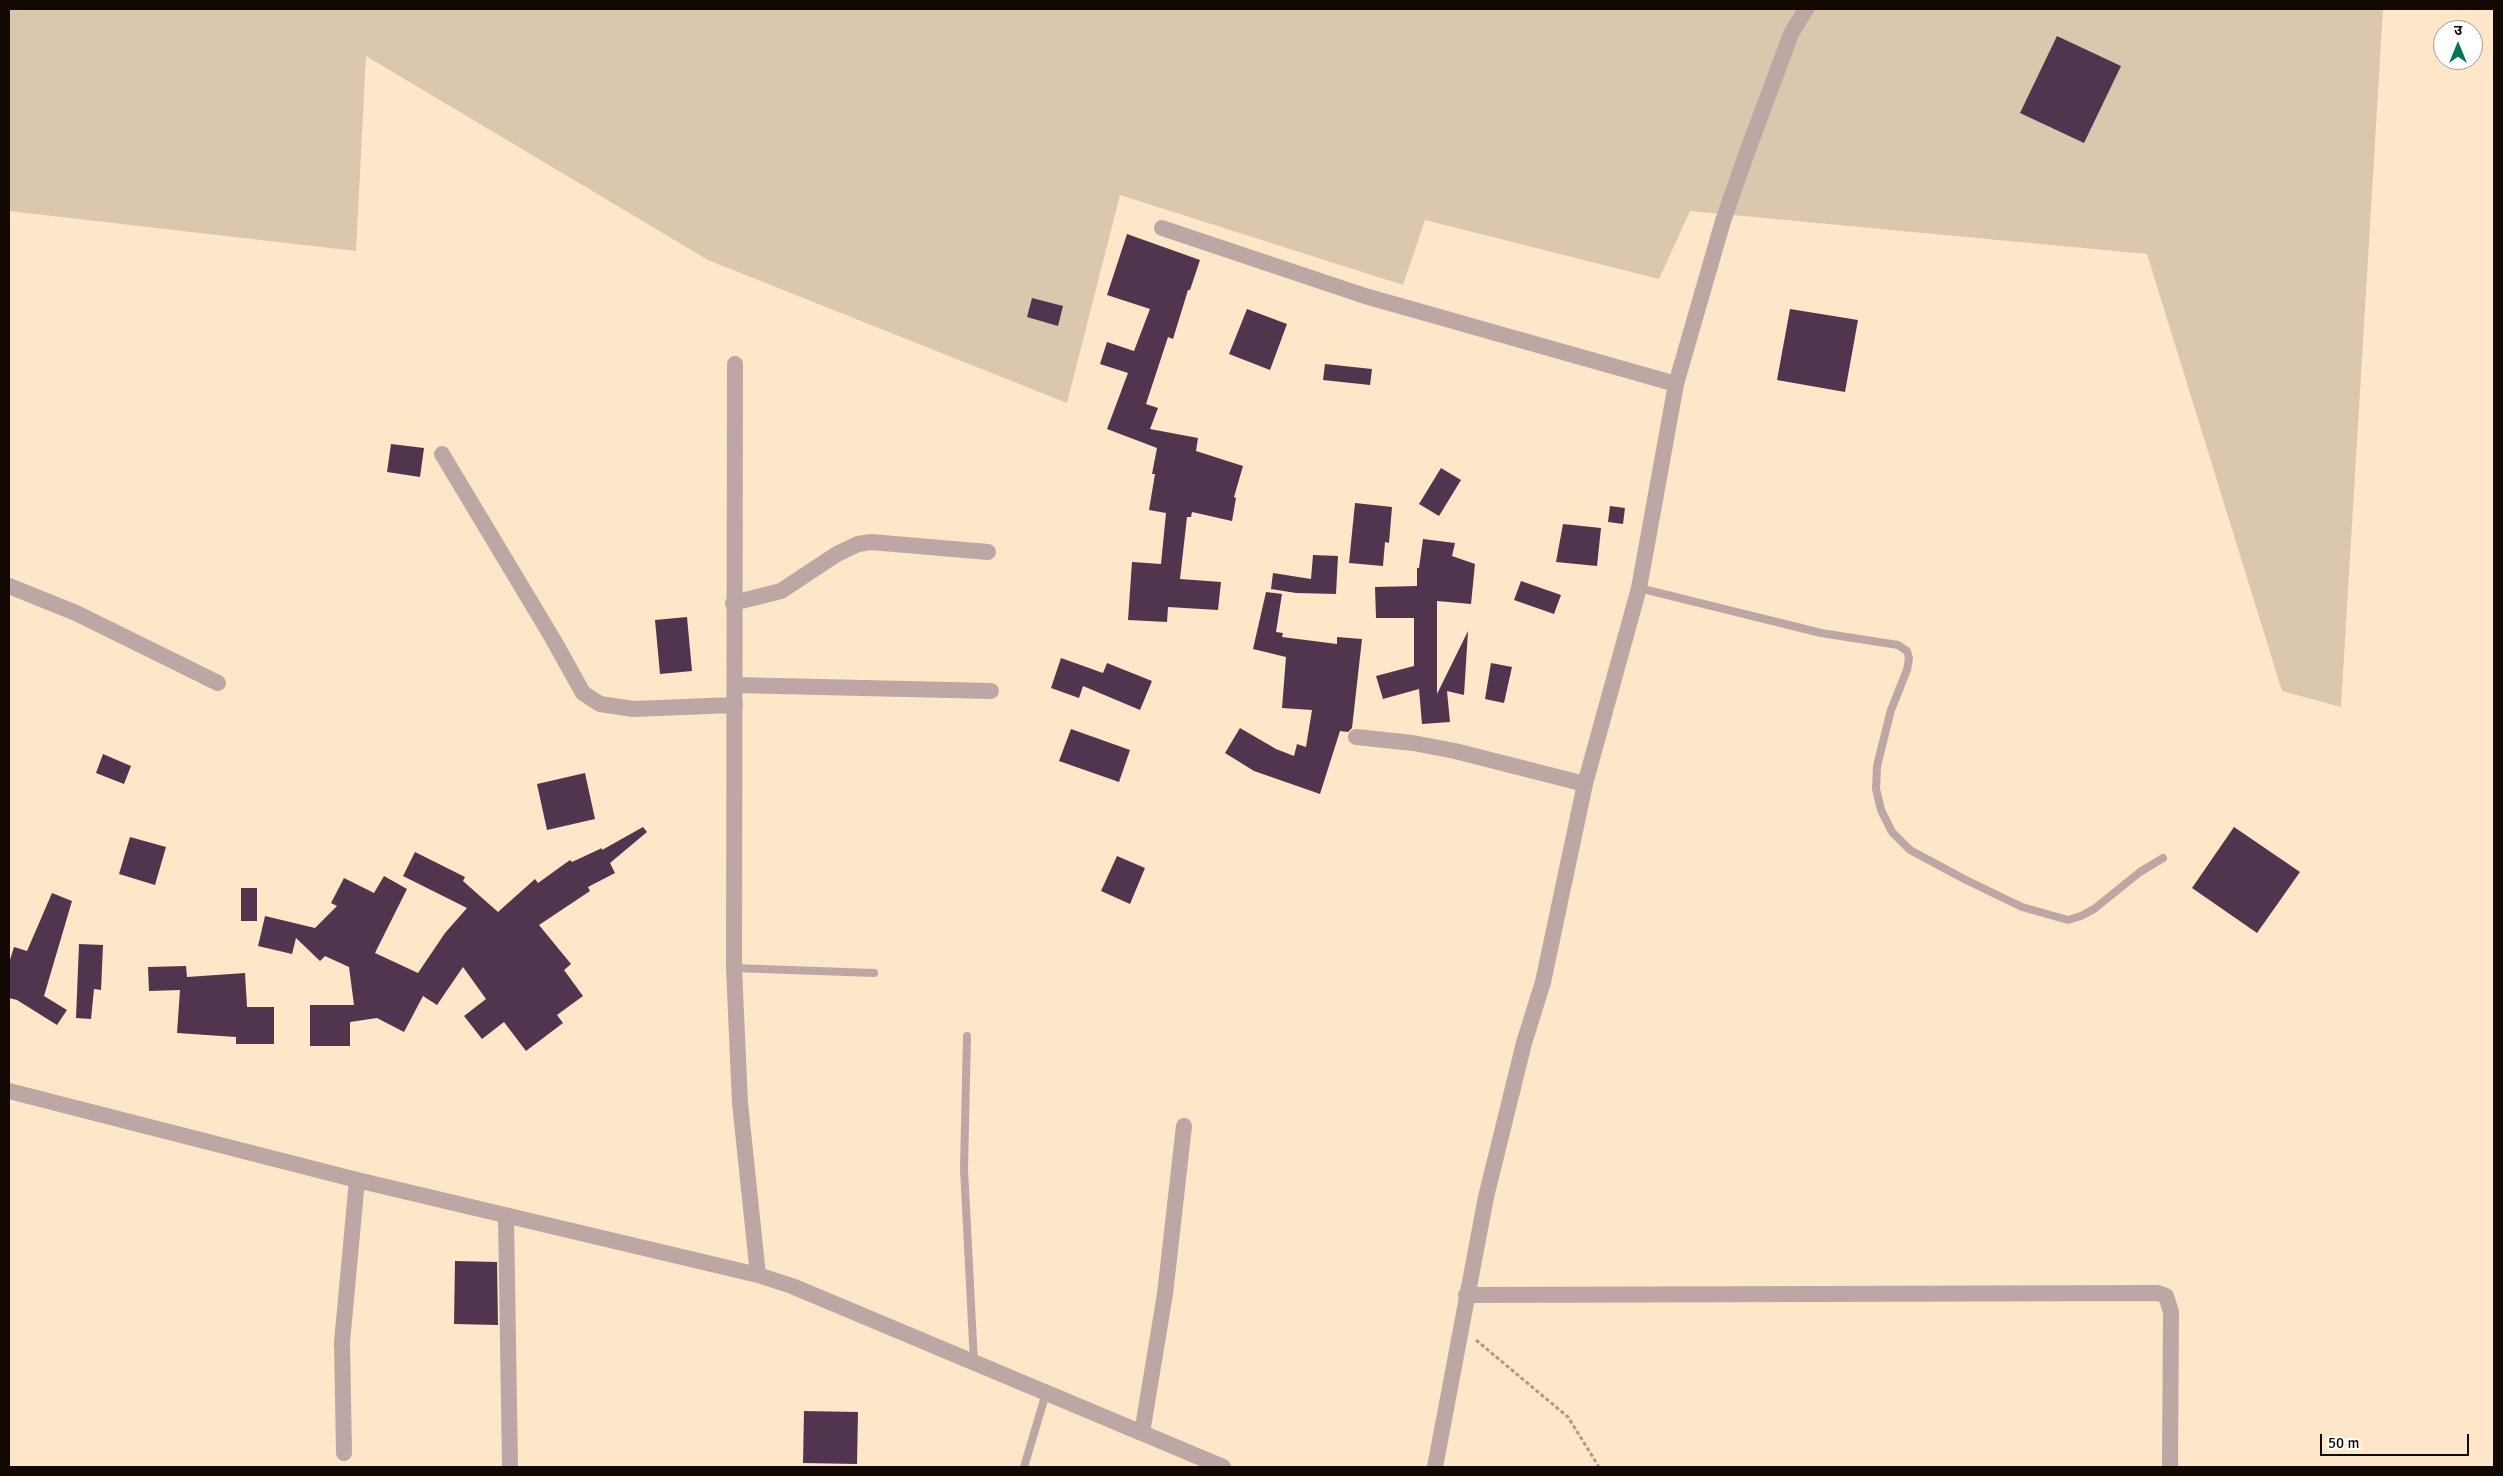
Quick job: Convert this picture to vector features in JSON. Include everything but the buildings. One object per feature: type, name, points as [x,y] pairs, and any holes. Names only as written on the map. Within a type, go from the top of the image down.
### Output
[{"type":"street","points":[[1435,1467],[1486,1197],[1524,1043],[1543,982],[1585,784],[1639,588],[1676,384],[1723,221],[1791,34],[1806,9]]},
{"type":"street","points":[[1162,228],[1364,296],[1676,384]]},
{"type":"street","points":[[735,364],[733,603],[735,685],[734,968],[740,1103],[758,1275]]},
{"type":"street","points":[[442,454],[583,692],[600,704],[632,709],[735,705]]},
{"type":"street","points":[[733,603],[781,591],[837,554],[864,543],[890,543],[988,552]]},
{"type":"street","points":[[9,586],[76,613],[218,683]]},
{"type":"street","points":[[735,685],[991,691]]},
{"type":"street","points":[[1356,737],[1413,743],[1455,751],[1585,784]]},
{"type":"street","points":[[9,1091],[357,1180],[758,1275],[792,1286],[1223,1467]]},
{"type":"street","points":[[1142,1433],[1165,1294],[1184,1126]]},
{"type":"street","points":[[344,1453],[342,1342],[357,1180]]},
{"type":"street","points":[[506,1216],[510,1467]]},
{"type":"street","points":[[1466,1295],[2158,1293],[2166,1296],[2171,1312],[2170,1467]]},
{"type":"lane","points":[[1639,588],[1821,633],[1898,645],[1907,651],[1909,658],[1907,670],[1891,710],[1877,766],[1876,789],[1880,810],[1892,832],[1910,850],[1966,880],[2022,908],[2068,920],[2094,909],[2140,872],[2163,858]]},
{"type":"lane","points":[[734,968],[874,973]]},
{"type":"lane","points":[[967,1036],[964,1169],[974,1364]]},
{"type":"lane","points":[[1024,1467],[1046,1394]]},
{"type":"path","points":[[1462,1328],[1568,1417],[1599,1467]]},
{"type":"shaded area","points":[[9,9],[2383,9],[2341,707],[2282,691],[2147,254],[1690,211],[1659,279],[1425,220],[1403,285],[1120,195],[1067,403],[708,260],[366,56],[356,251],[9,211]]}]
